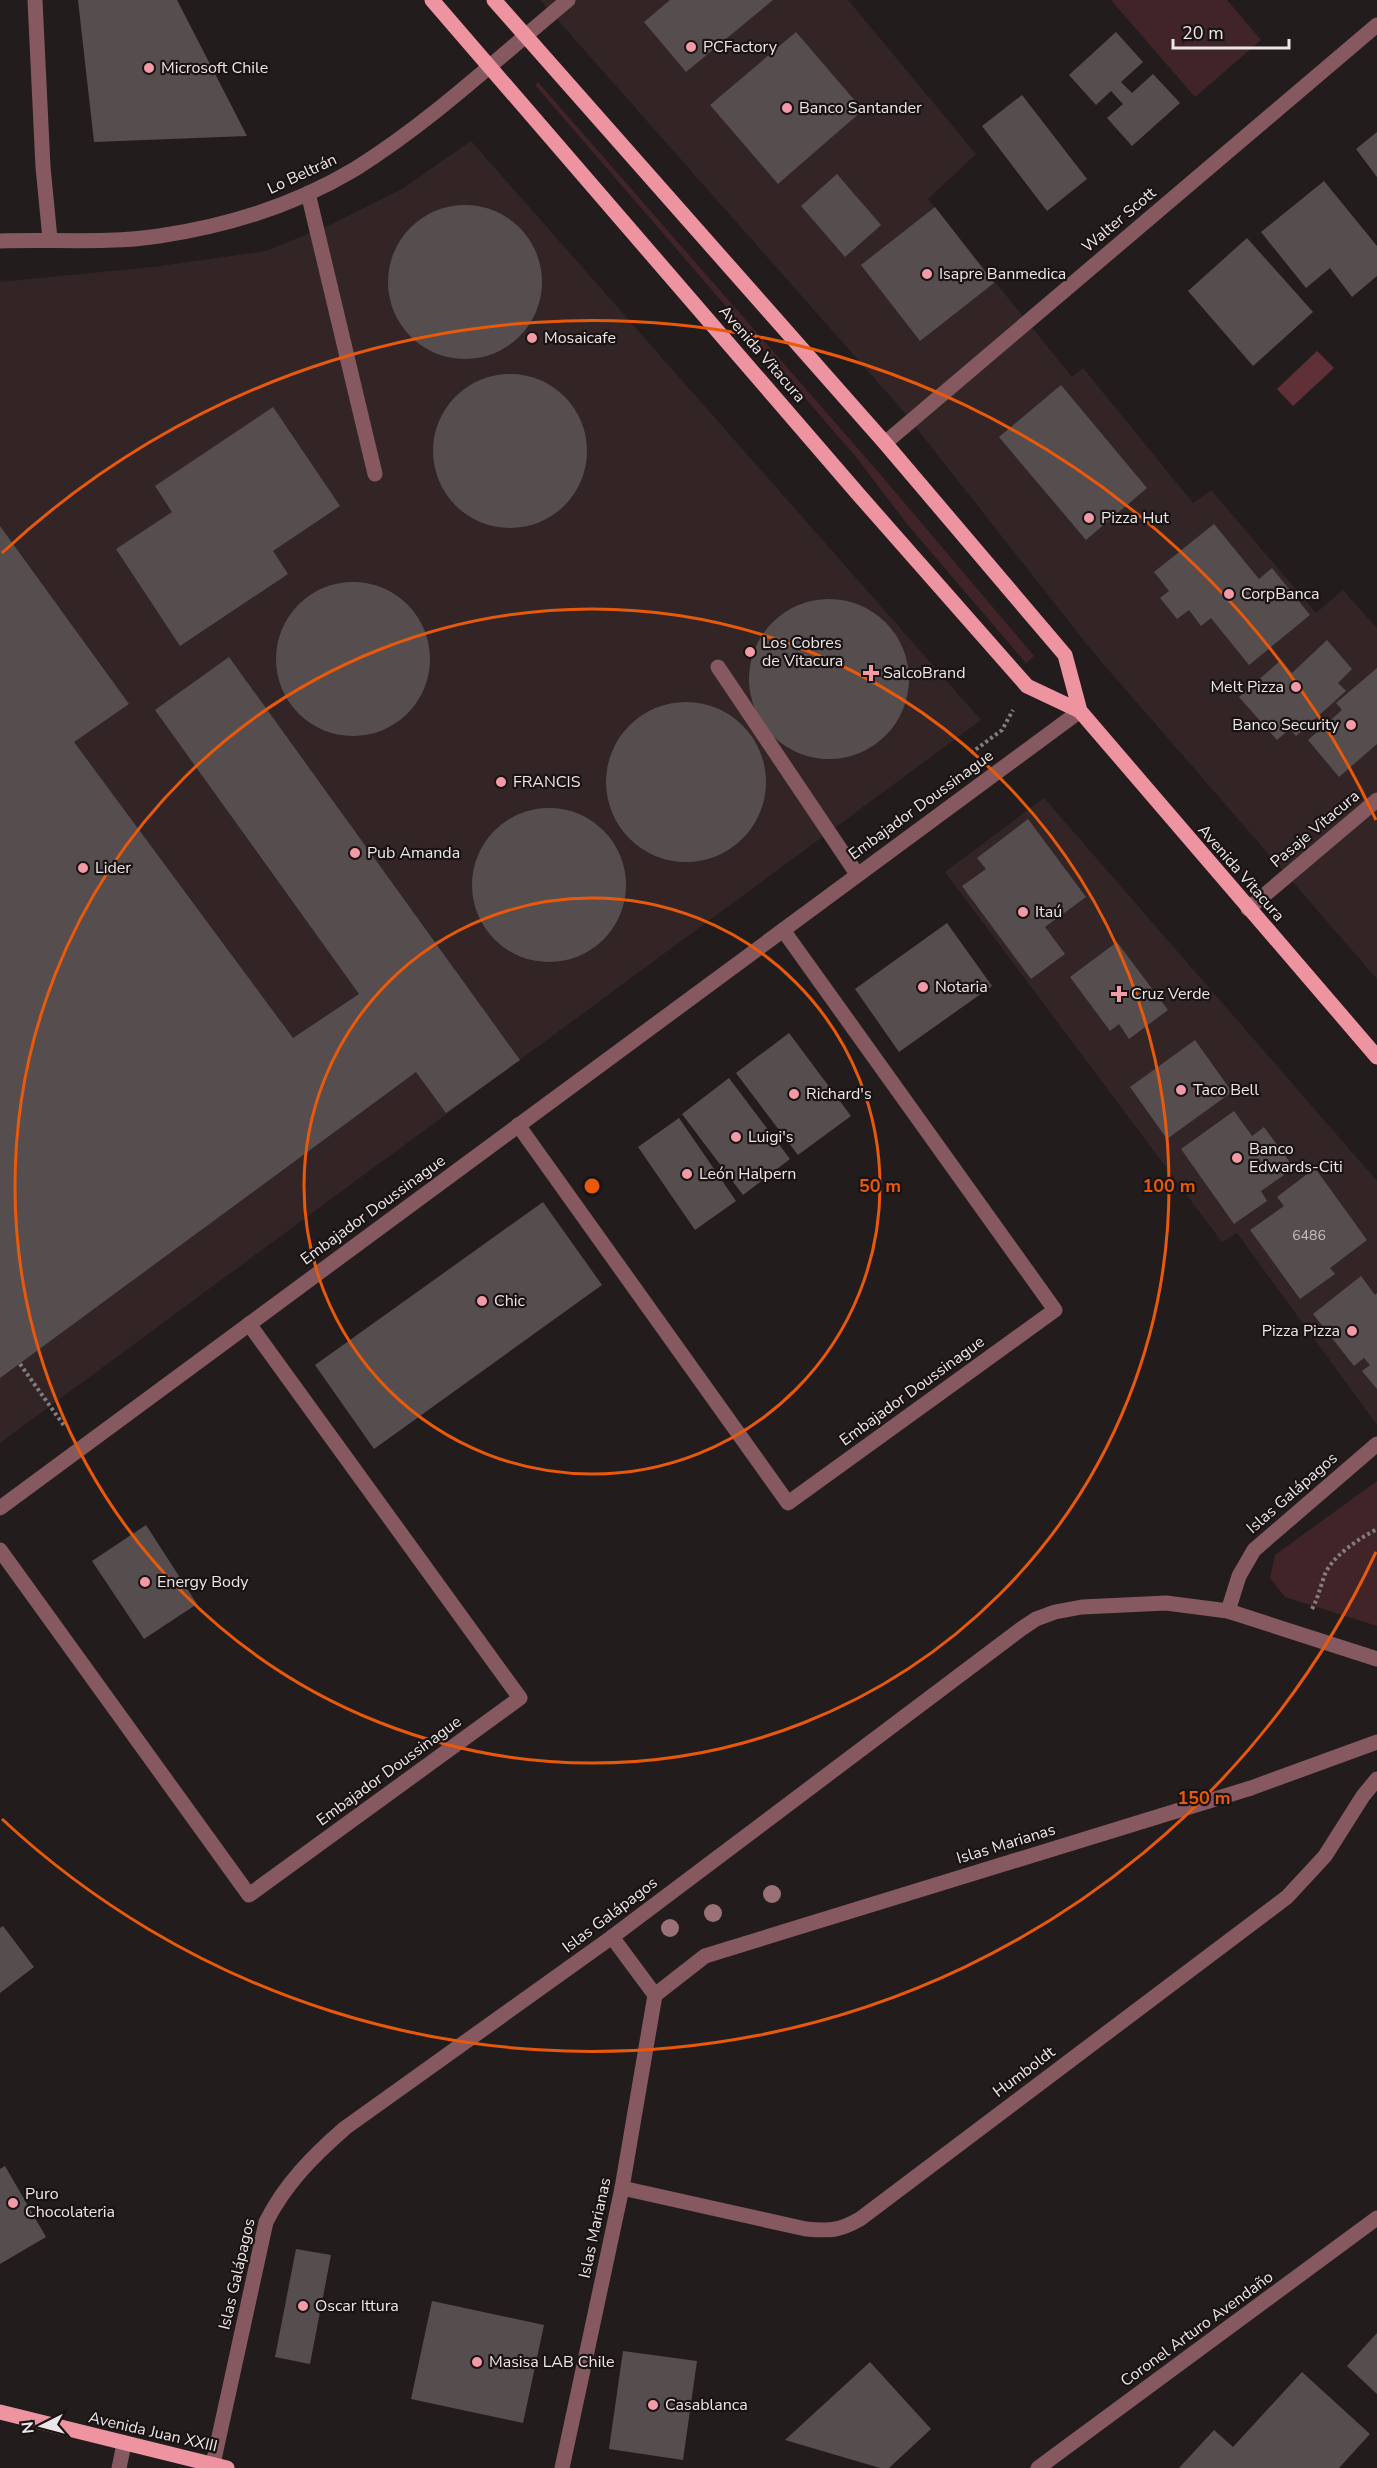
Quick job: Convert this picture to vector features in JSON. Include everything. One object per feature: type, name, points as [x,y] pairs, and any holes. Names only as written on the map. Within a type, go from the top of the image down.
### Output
[{"type":"main road","name":"Avenida Vitacura","points":[[432,0],[1027,686],[1080,711],[1377,1057]]},
{"type":"main road","name":"Avenida Vitacura","points":[[494,0],[885,443],[1065,655],[1080,711]]},
{"type":"main road","name":"Avenida Juan XXIII","points":[[0,2412],[220,2466]]},
{"type":"street","points":[[35,0],[43,167],[50,239]]},
{"type":"street","name":"Lo Beltrán","points":[[0,241],[50,239],[103,241],[208,228],[259,213],[308,193],[353,170],[396,142],[568,0]]},
{"type":"street","name":"Walter Scott","points":[[885,443],[1377,25]]},
{"type":"street","points":[[308,193],[375,474]]},
{"type":"street","points":[[718,667],[857,874]]},
{"type":"street","name":"Embajador Doussinague","points":[[0,1508],[1080,711]]},
{"type":"street","name":"Pasaje Vitacura","points":[[1248,909],[1377,800]]},
{"type":"street","name":"Embajador Doussinague","points":[[518,1125],[788,1503],[1055,1310],[783,930]]},
{"type":"street","name":"Embajador Doussinague","points":[[0,1550],[249,1896],[520,1698],[249,1324]]},
{"type":"street","name":"Islas Galápagos","points":[[1228,1611],[1239,1576],[1254,1550],[1377,1444]]},
{"type":"street","name":"Embajador Doussinague","points":[[0,1494],[43,1476]]},
{"type":"street","name":"Islas Galápagos","points":[[220,2466],[266,2222],[278,2197],[315,2155],[345,2128],[612,1937],[907,1713],[1036,1619],[1055,1612],[1082,1607],[1166,1603],[1228,1611],[1377,1659]]},
{"type":"street","name":"Islas Marianas","points":[[562,2468],[622,2188],[655,1995],[705,1956],[1251,1788],[1377,1742]]},
{"type":"street","name":"Humboldt","points":[[622,2188],[806,2229],[828,2231],[843,2229],[870,2212],[1287,1896],[1325,1856],[1363,1796],[1377,1779]]},
{"type":"street","points":[[612,1937],[655,1995]]},
{"type":"street","name":"Coronel Arturo Avendaño","points":[[1038,2468],[1377,2218]]},
{"type":"street","points":[[118,2468],[124,2444]]},
{"type":"path","points":[[20,1364],[80,1448]]},
{"type":"path","points":[[1299,1634],[1320,1594],[1324,1574],[1342,1552],[1377,1529]]},
{"type":"shaded area","points":[[540,0],[848,0],[976,154],[928,199],[1072,377],[1083,368],[1193,503],[1211,490],[1316,613],[1343,590],[1377,628],[1377,979],[1093,652],[899,406]]},
{"type":"shaded area","points":[[1111,0],[1227,0],[1261,40],[1195,97]]},
{"type":"shaded area","points":[[538,82],[880,474],[1034,656],[1026,663],[907,524],[856,457],[535,85]]},
{"type":"shaded area","points":[[471,141],[981,720],[0,1443],[0,282],[153,267],[266,251],[330,225],[402,189]]},
{"type":"shaded area","points":[[1317,351],[1334,368],[1293,406],[1277,389]]},
{"type":"shaded area","points":[[1044,798],[1377,1181],[1377,1425],[1237,1233],[1222,1242],[945,872]]},
{"type":"shaded area","points":[[1377,1481],[1377,1626],[1285,1597],[1270,1578],[1275,1555]]},
{"type":"building","name":"Microsoft Chile","points":[[78,0],[177,0],[247,136],[94,142]]},
{"type":"building","name":"PCFactory","points":[[670,0],[773,0],[686,72],[644,22]]},
{"type":"building","name":"Banco Santander","points":[[796,32],[863,110],[778,184],[710,105]]},
{"type":"building","points":[[1116,32],[1143,62],[1121,82],[1132,93],[1153,74],[1180,103],[1132,146],[1107,118],[1123,104],[1111,91],[1096,105],[1069,75]]},
{"type":"building","points":[[1022,95],[1087,179],[1047,211],[982,126]]},
{"type":"building","points":[[1377,132],[1377,177],[1356,149]]},
{"type":"building","points":[[837,174],[881,225],[845,257],[801,206]]},
{"type":"building","points":[[1324,181],[1377,246],[1377,276],[1352,297],[1330,268],[1306,288],[1261,232]]},
{"type":"building","points":[[465,205],[480,206],[495,211],[520,227],[536,252],[541,267],[541,297],[536,312],[520,337],[495,353],[480,358],[465,359],[450,358],[435,353],[410,337],[394,312],[389,297],[388,282],[389,267],[394,252],[410,227],[435,211],[450,206]]},
{"type":"building","name":"Isapre Banmedica","points":[[935,207],[994,283],[920,341],[861,265]]},
{"type":"building","points":[[1247,238],[1313,312],[1253,366],[1188,291]]},
{"type":"building","points":[[510,374],[525,375],[539,380],[565,396],[581,422],[586,436],[586,466],[581,480],[565,506],[539,522],[525,527],[510,528],[495,527],[481,522],[455,506],[439,480],[434,466],[433,451],[434,436],[439,422],[455,396],[481,380],[495,375]]},
{"type":"building","points":[[1061,385],[1147,488],[1086,540],[999,437]]},
{"type":"building","points":[[273,407],[340,506],[273,551],[288,574],[180,646],[116,549],[172,512],[155,486]]},
{"type":"building","name":"CorpBanca","points":[[1214,524],[1259,579],[1272,568],[1310,615],[1249,665],[1211,618],[1201,626],[1189,610],[1177,619],[1160,598],[1169,591],[1154,572]]},
{"type":"building","name":"Lider","points":[[0,526],[129,704],[74,742],[293,1038],[359,994],[155,710],[229,657],[520,1060],[446,1113],[416,1072],[0,1378]]},
{"type":"building","points":[[353,582],[368,583],[382,588],[396,595],[407,605],[417,616],[424,630],[429,644],[429,674],[424,688],[417,702],[407,713],[396,723],[382,730],[368,735],[353,736],[338,735],[324,730],[310,723],[299,713],[289,702],[282,688],[277,674],[276,659],[277,644],[282,630],[289,616],[299,605],[310,595],[324,588],[338,583]]},
{"type":"building","points":[[829,599],[845,600],[860,605],[874,612],[886,622],[896,634],[903,648],[908,663],[908,695],[903,710],[896,724],[886,736],[874,746],[860,753],[845,758],[829,759],[813,758],[798,753],[784,746],[772,736],[762,724],[755,710],[750,695],[749,679],[750,663],[755,648],[762,634],[772,622],[784,612],[798,605],[813,600]]},
{"type":"building","name":"Melt Pizza","points":[[1327,640],[1352,669],[1338,683],[1346,691],[1296,736],[1290,729],[1277,740],[1239,697],[1281,660],[1292,673]]},
{"type":"building","name":"Banco Security","points":[[1377,668],[1377,744],[1339,777],[1308,740],[1342,710],[1336,703]]},
{"type":"building","points":[[686,702],[702,703],[717,708],[731,715],[743,725],[753,737],[760,751],[765,766],[765,798],[760,813],[753,827],[743,839],[731,849],[717,856],[702,861],[686,862],[670,861],[655,856],[641,849],[629,839],[619,827],[612,813],[607,798],[606,782],[607,766],[612,751],[619,737],[629,725],[641,715],[655,708],[670,703]]},
{"type":"building","points":[[549,808],[564,809],[578,814],[592,821],[603,831],[613,842],[620,856],[625,870],[625,900],[620,914],[613,928],[603,939],[592,949],[578,956],[564,961],[549,962],[534,961],[520,956],[506,949],[495,939],[485,928],[478,914],[473,900],[472,885],[473,870],[478,856],[485,842],[495,831],[506,821],[520,814],[534,809]]},
{"type":"building","name":"Itaú","points":[[1028,819],[1086,897],[1045,927],[1065,954],[1031,979],[962,886],[986,869],[977,858]]},
{"type":"building","name":"Notaria","points":[[947,923],[992,986],[899,1052],[855,989]]},
{"type":"building","name":"Cruz Verde","points":[[1117,942],[1168,1010],[1129,1039],[1119,1024],[1110,1031],[1070,977]]},
{"type":"building","name":"Richard's","points":[[789,1033],[851,1116],[798,1155],[736,1073]]},
{"type":"building","name":"Taco Bell","points":[[1195,1040],[1232,1092],[1167,1139],[1130,1087]]},
{"type":"building","name":"Luigi's","points":[[729,1078],[790,1159],[743,1195],[682,1114]]},
{"type":"building","name":"Banco Edwards-Citi","points":[[1234,1111],[1252,1136],[1264,1127],[1294,1168],[1261,1191],[1267,1201],[1234,1224],[1181,1149]]},
{"type":"building","name":"León Halpern","points":[[679,1118],[736,1201],[695,1230],[638,1147]]},
{"type":"building","points":[[1315,1168],[1367,1240],[1330,1268],[1335,1274],[1300,1299],[1250,1230],[1284,1206],[1277,1197]]},
{"type":"building","points":[[543,1202],[602,1285],[374,1449],[315,1365]]},
{"type":"building","name":"Pizza Pizza","points":[[1361,1276],[1375,1295],[1377,1293],[1377,1389],[1362,1371],[1370,1365],[1364,1358],[1354,1366],[1313,1314]]},
{"type":"building","name":"Energy Body","points":[[146,1525],[197,1604],[144,1639],[92,1561]]},
{"type":"building","points":[[3,1926],[34,1967],[0,1993],[0,1928]]},
{"type":"building","name":"Puro Chocolateria","points":[[5,2166],[46,2237],[0,2264],[0,2169]]},
{"type":"building","name":"Oscar Ittura","points":[[296,2249],[331,2255],[310,2364],[275,2357]]},
{"type":"building","name":"Masisa LAB Chile","points":[[432,2301],[544,2325],[523,2423],[411,2399]]},
{"type":"building","points":[[1377,2333],[1377,2394],[1347,2366]]},
{"type":"building","name":"Casablanca","points":[[623,2351],[697,2361],[683,2460],[609,2449]]},
{"type":"building","points":[[870,2362],[931,2429],[889,2468],[880,2468],[785,2440]]},
{"type":"building","points":[[1302,2372],[1370,2434],[1339,2468],[1179,2468],[1214,2430],[1233,2447]]},
{"type":"place","name":"PCFactory","points":[[691,47]]},
{"type":"place","name":"Microsoft Chile","points":[[149,68]]},
{"type":"place","name":"Banco Santander","points":[[787,108]]},
{"type":"place","name":"Isapre Banmedica","points":[[927,274]]},
{"type":"place","name":"Mosaicafe","points":[[532,338]]},
{"type":"place","name":"Pizza Hut","points":[[1089,518]]},
{"type":"place","name":"CorpBanca","points":[[1229,594]]},
{"type":"place","name":"Los Cobres de Vitacura","points":[[750,652]]},
{"type":"place","name":"SalcoBrand","points":[[871,673]]},
{"type":"place","name":"Melt Pizza","points":[[1296,687]]},
{"type":"place","name":"Banco Security","points":[[1351,725]]},
{"type":"place","name":"FRANCIS","points":[[501,782]]},
{"type":"place","name":"Pub Amanda","points":[[355,853]]},
{"type":"place","name":"Lider","points":[[83,868]]},
{"type":"place","name":"Itaú","points":[[1023,912]]},
{"type":"place","name":"Notaria","points":[[923,987]]},
{"type":"place","name":"Cruz Verde","points":[[1119,994]]},
{"type":"place","name":"Taco Bell","points":[[1181,1090]]},
{"type":"place","name":"Richard's","points":[[794,1094]]},
{"type":"place","name":"Luigi's","points":[[736,1137]]},
{"type":"place","name":"Banco Edwards-Citi","points":[[1237,1158]]},
{"type":"place","name":"León Halpern","points":[[687,1174]]},
{"type":"place","name":"Chic","points":[[482,1301]]},
{"type":"place","name":"Pizza Pizza","points":[[1352,1331]]},
{"type":"place","name":"Energy Body","points":[[145,1582]]},
{"type":"place","name":"Puro Chocolateria","points":[[13,2203]]},
{"type":"place","name":"Oscar Ittura","points":[[303,2306]]},
{"type":"place","name":"Masisa LAB Chile","points":[[477,2362]]},
{"type":"place","name":"Casablanca","points":[[653,2405]]}]
